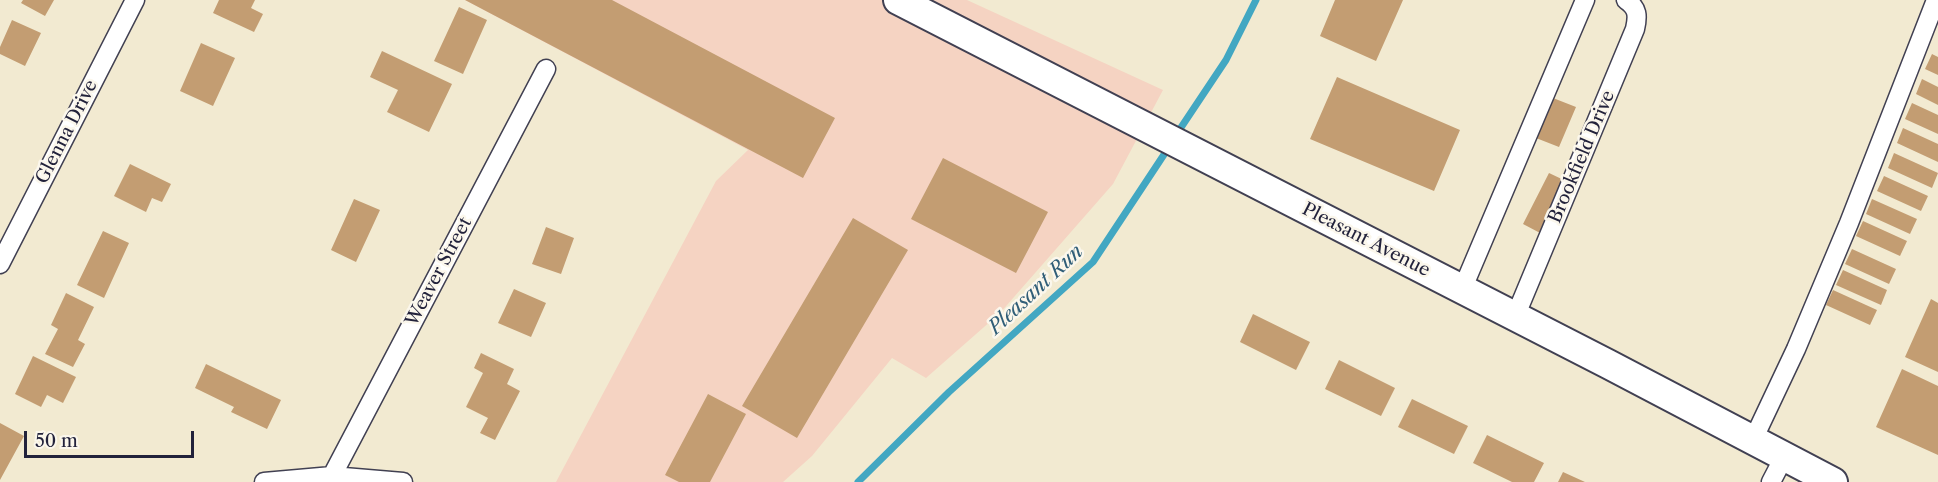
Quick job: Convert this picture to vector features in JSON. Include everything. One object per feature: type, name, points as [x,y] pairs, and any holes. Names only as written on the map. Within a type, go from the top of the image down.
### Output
[{"type":"main road","name":"Pleasant Avenue","points":[[898,0],[1833,482]]},
{"type":"street","name":"Glenna Drive","points":[[0,264],[135,0]]},
{"type":"street","points":[[1462,290],[1585,0]]},
{"type":"street","name":"Brookfield Drive","points":[[1515,317],[1635,29],[1636,10],[1626,0]]},
{"type":"street","points":[[1753,440],[1796,349],[1840,244],[1936,0]]},
{"type":"street","name":"Weaver Street","points":[[332,476],[546,69]]},
{"type":"street","points":[[1771,482],[1784,457]]},
{"type":"street","points":[[264,482],[332,476],[403,482]]},
{"type":"shaded area","points":[[465,0],[967,0],[1163,90],[1113,184],[1000,313],[926,378],[892,358],[812,456],[783,482],[556,482],[716,181],[748,150]]},
{"type":"building","points":[[23,0],[54,0],[45,16],[21,3]]},
{"type":"building","points":[[219,0],[255,0],[251,8],[263,14],[254,32],[213,13]]},
{"type":"building","points":[[465,0],[612,0],[835,118],[803,178]]},
{"type":"building","points":[[1335,0],[1403,0],[1376,61],[1320,36]]},
{"type":"building","points":[[459,7],[487,20],[463,74],[434,61]]},
{"type":"building","points":[[12,20],[41,33],[25,66],[0,54],[0,47]]},
{"type":"building","points":[[201,43],[235,58],[213,106],[180,91]]},
{"type":"building","points":[[382,51],[452,84],[429,132],[387,112],[398,90],[370,77]]},
{"type":"building","points":[[1932,54],[1938,57],[1938,75],[1925,69]]},
{"type":"building","points":[[1337,77],[1460,130],[1434,191],[1310,139]]},
{"type":"building","points":[[1922,79],[1938,87],[1938,105],[1916,94]]},
{"type":"building","points":[[1553,98],[1576,107],[1559,147],[1536,138]]},
{"type":"building","points":[[1912,103],[1938,115],[1938,134],[1905,119]]},
{"type":"building","points":[[1903,128],[1938,144],[1938,162],[1897,143]]},
{"type":"building","points":[[1894,153],[1938,173],[1932,188],[1888,168]]},
{"type":"building","points":[[943,158],[1048,212],[1016,273],[911,219]]},
{"type":"building","points":[[130,164],[171,184],[162,202],[152,198],[146,212],[114,196]]},
{"type":"building","points":[[1549,173],[1568,182],[1542,234],[1523,224]]},
{"type":"building","points":[[1884,176],[1928,196],[1921,211],[1877,191]]},
{"type":"building","points":[[354,199],[380,210],[356,262],[331,250]]},
{"type":"building","points":[[1872,199],[1917,219],[1910,234],[1866,214]]},
{"type":"building","points":[[853,218],[908,250],[797,438],[742,406]]},
{"type":"building","points":[[1863,221],[1907,241],[1900,256],[1856,236]]},
{"type":"building","points":[[546,227],[574,238],[561,274],[532,264]]},
{"type":"building","points":[[103,231],[129,243],[104,298],[77,285]]},
{"type":"building","points":[[1852,249],[1896,269],[1889,284],[1845,264]]},
{"type":"building","points":[[1843,270],[1887,290],[1881,305],[1836,285]]},
{"type":"building","points":[[514,289],[546,303],[531,337],[498,323]]},
{"type":"building","points":[[1833,290],[1877,310],[1870,325],[1826,305]]},
{"type":"building","points":[[66,293],[94,307],[78,340],[85,344],[73,367],[45,354],[58,329],[51,325]]},
{"type":"building","points":[[1931,299],[1938,303],[1938,372],[1905,357]]},
{"type":"building","points":[[1253,314],[1310,342],[1296,370],[1240,342]]},
{"type":"building","points":[[481,353],[514,369],[507,384],[520,391],[495,440],[480,433],[488,418],[466,407],[483,373],[474,368]]},
{"type":"building","points":[[33,356],[76,377],[63,403],[47,395],[41,407],[15,394]]},
{"type":"building","points":[[1339,360],[1395,388],[1381,416],[1325,389]]},
{"type":"building","points":[[206,364],[281,400],[267,429],[231,412],[234,407],[195,388]]},
{"type":"building","points":[[1902,369],[1938,386],[1938,455],[1876,427]]},
{"type":"building","points":[[708,394],[746,414],[710,482],[679,482],[665,475]]},
{"type":"building","points":[[1412,399],[1468,426],[1454,454],[1398,427]]},
{"type":"building","points":[[0,423],[24,436],[0,480]]},
{"type":"building","points":[[1487,435],[1544,463],[1534,482],[1512,482],[1473,463]]},
{"type":"building","points":[[1563,472],[1585,482],[1558,482]]},
{"type":"waterway","name":"Pleasant Run","points":[[1176,135],[1226,60],[1256,0]]},
{"type":"waterway","name":"Pleasant Run","points":[[858,482],[949,392],[1093,262],[1169,147]]}]
